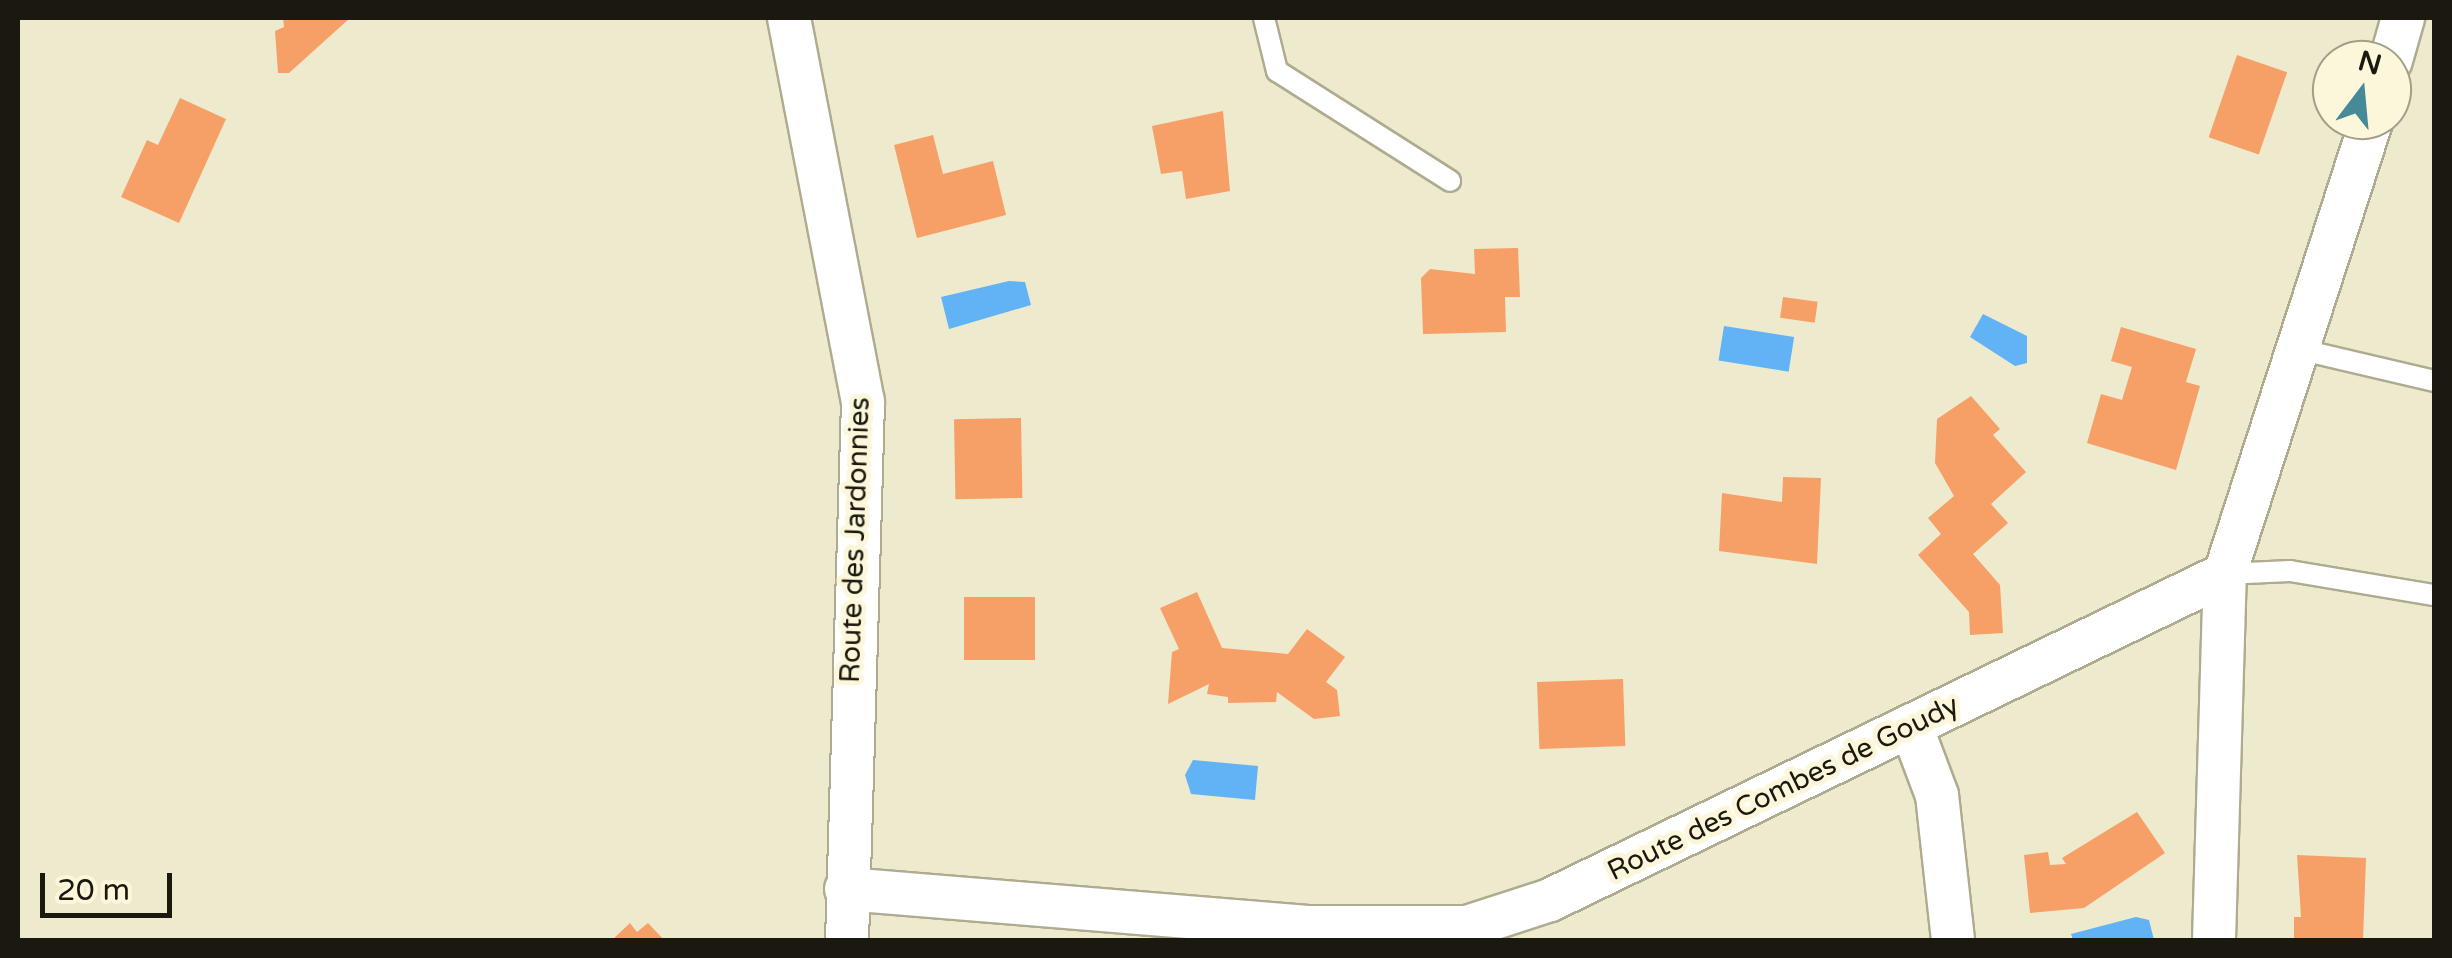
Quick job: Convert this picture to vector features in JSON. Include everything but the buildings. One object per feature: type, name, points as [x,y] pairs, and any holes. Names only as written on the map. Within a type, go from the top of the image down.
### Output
[{"type":"street","name":"Route des Jardonnies","points":[[789,18],[864,402],[847,940]]},
{"type":"street","points":[[2214,940],[2225,574],[2366,140]]},
{"type":"street","name":"Route des Combes de Goudy","points":[[846,889],[1306,927],[1467,928],[1550,900],[2225,574]]},
{"type":"street","points":[[1911,726],[1937,795],[1953,940]]},
{"type":"lane","points":[[1264,18],[1276,71],[1450,181]]},
{"type":"lane","points":[[2298,349],[2434,382]]},
{"type":"lane","points":[[2225,574],[2290,571],[2434,596]]},
{"type":"water","points":[[1009,281],[1025,282],[1031,305],[949,329],[941,297]]},
{"type":"water","points":[[1983,314],[2027,336],[2027,363],[2015,366],[1970,337]]},
{"type":"water","points":[[1724,326],[1794,337],[1789,372],[1719,361]]},
{"type":"water","points":[[1193,760],[1258,766],[1255,800],[1191,794],[1185,775]]},
{"type":"water","points":[[2136,917],[2149,920],[2154,940],[2073,940],[2071,934]]}]
